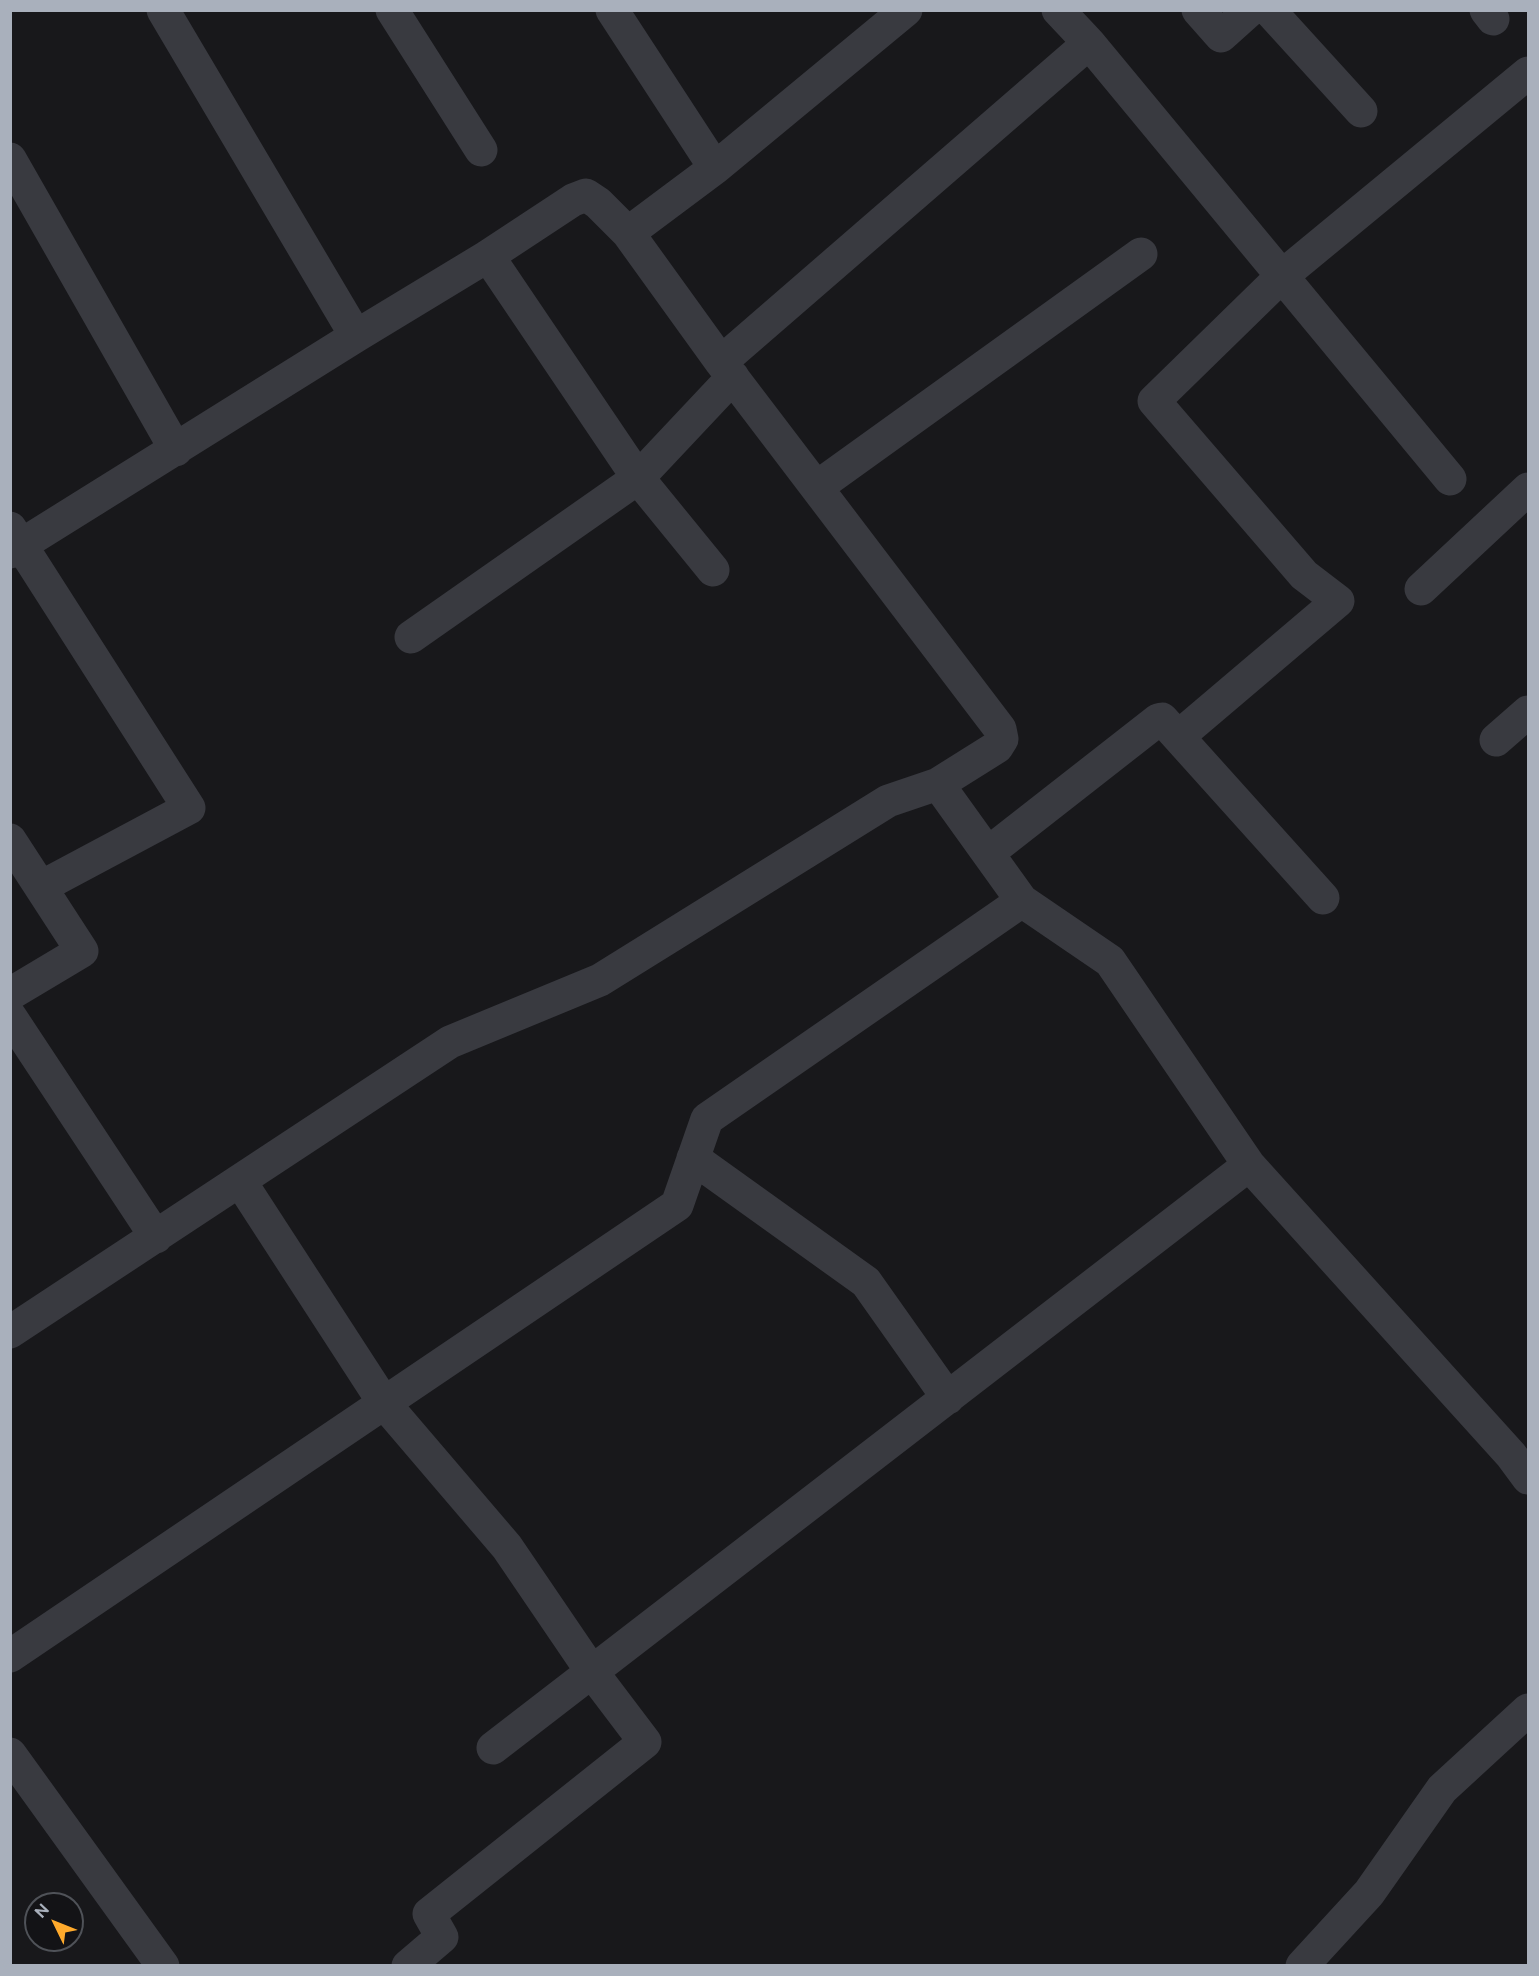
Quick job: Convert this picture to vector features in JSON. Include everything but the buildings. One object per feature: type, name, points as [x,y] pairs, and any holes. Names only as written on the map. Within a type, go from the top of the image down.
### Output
[{"type":"street","points":[[163,10],[356,336]]},
{"type":"street","points":[[392,10],[481,150]]},
{"type":"street","points":[[612,10],[715,168]]},
{"type":"street","points":[[628,232],[715,168],[906,10]]},
{"type":"street","points":[[1058,10],[1089,43],[1450,479]]},
{"type":"street","points":[[1198,10],[1221,36],[1250,10]]},
{"type":"street","points":[[1269,10],[1361,111]]},
{"type":"street","points":[[411,637],[638,478],[727,370],[1089,43]]},
{"type":"street","points":[[1179,736],[1338,600],[1304,575],[1154,401],[1282,276],[1528,73]]},
{"type":"street","points":[[10,159],[176,450]]},
{"type":"street","points":[[10,1332],[450,1042],[600,980],[888,801],[938,784],[997,747],[1002,739],[1000,729],[727,370],[628,232],[598,203],[586,195],[573,200],[488,256],[176,450],[14,542],[189,808],[41,887]]},
{"type":"street","points":[[817,487],[1141,254]]},
{"type":"street","points":[[488,256],[638,478],[713,570]]},
{"type":"street","points":[[1420,589],[1528,489]]},
{"type":"street","points":[[1496,740],[1528,712]]},
{"type":"street","points":[[988,853],[1162,719],[1323,898]]},
{"type":"street","points":[[938,784],[1022,901],[1110,961],[1249,1165],[1511,1455],[1528,1478]]},
{"type":"street","points":[[10,840],[82,951],[10,994]]},
{"type":"street","points":[[10,1656],[677,1204],[707,1119],[1022,901]]},
{"type":"street","points":[[10,1016],[156,1237]]},
{"type":"street","points":[[693,1158],[866,1282],[948,1398]]},
{"type":"street","points":[[493,1748],[1249,1165]]},
{"type":"street","points":[[240,1181],[384,1403],[507,1546],[592,1672],[645,1742],[429,1914],[442,1937],[408,1965]]},
{"type":"street","points":[[1302,1965],[1369,1893],[1442,1789],[1528,1710]]},
{"type":"street","points":[[10,1754],[163,1965]]}]
